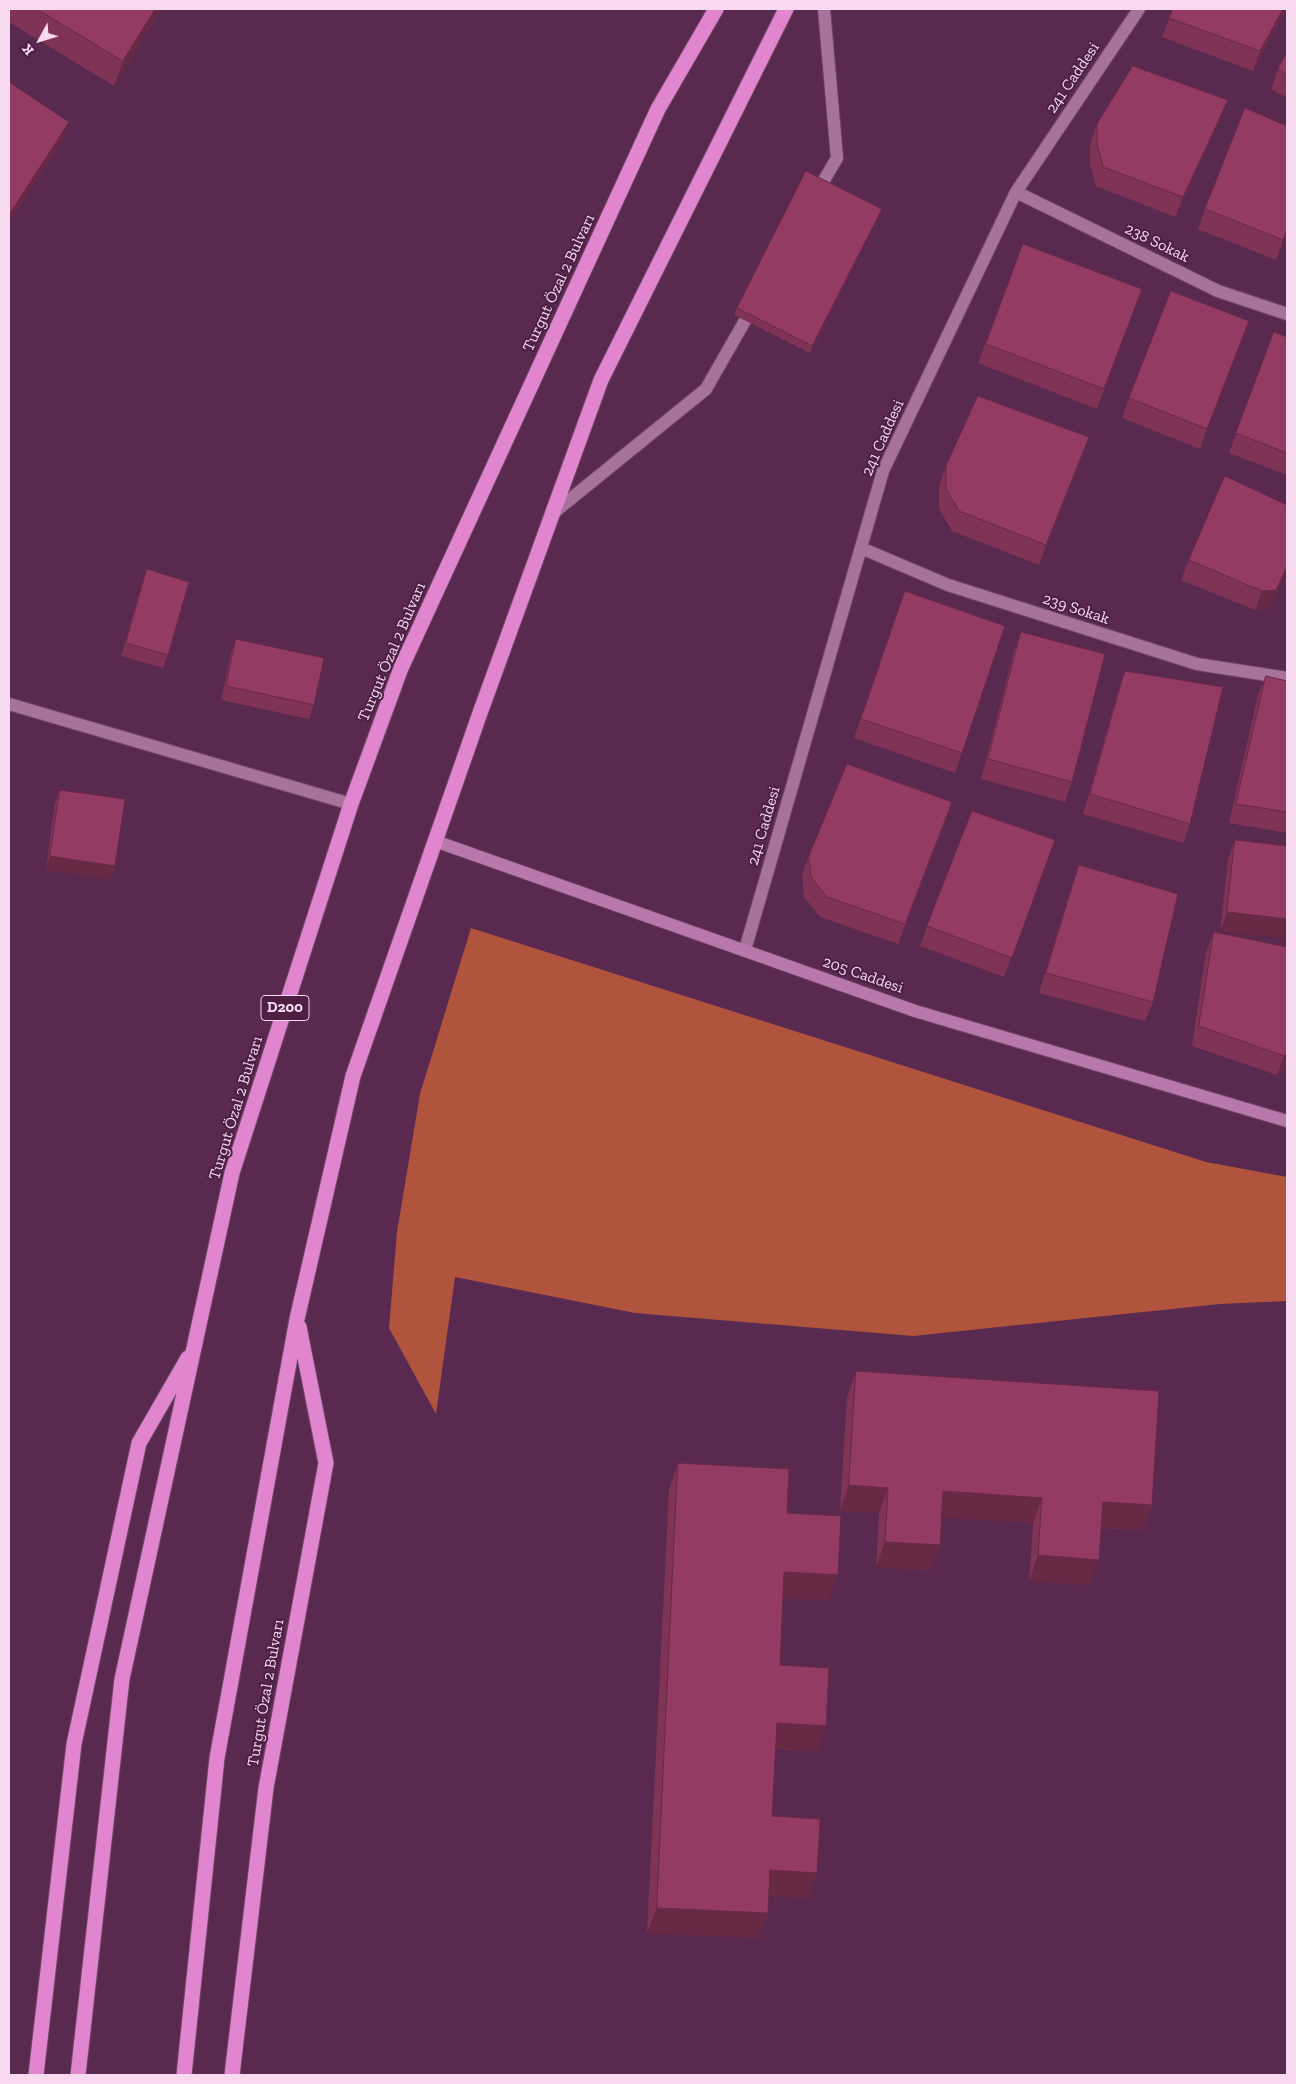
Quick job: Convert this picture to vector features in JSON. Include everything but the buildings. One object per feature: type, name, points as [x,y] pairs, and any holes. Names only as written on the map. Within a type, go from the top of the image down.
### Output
[{"type":"highway","name":"Turgut Özal 2 Bulvarı","points":[[78,2075],[122,1679],[232,1173],[351,804],[405,660],[658,109],[716,9]]},
{"type":"highway","name":"Turgut Özal 2 Bulvarı","points":[[184,2075],[217,1758],[297,1319],[352,1076],[601,380],[786,9]]},
{"type":"highway","name":"Turgut Özal 2 Bulvarı","points":[[232,2075],[266,1788],[326,1463],[297,1319]]},
{"type":"highway","name":"Turgut Özal 2 Bulvarı","points":[[36,2075],[74,1744],[139,1443],[195,1346]]},
{"type":"street","points":[[808,209],[837,158],[824,9]]},
{"type":"street","name":"241 Caddesi","points":[[745,950],[883,471],[1016,192],[1139,9]]},
{"type":"street","name":"238 Sokak","points":[[1016,192],[1218,291],[1287,314]]},
{"type":"street","points":[[552,514],[706,389],[759,295]]},
{"type":"street","name":"239 Sokak","points":[[861,548],[948,585],[1197,664],[1287,678]]},
{"type":"street","points":[[9,704],[351,804]]},
{"type":"street","name":"205 Caddesi","points":[[435,841],[915,1010],[1287,1121]]},
{"type":"shaded area","points":[[471,928],[1206,1162],[1287,1177],[1287,1301],[1220,1304],[913,1336],[635,1313],[455,1277],[436,1414],[389,1328],[397,1232],[420,1094]]}]
